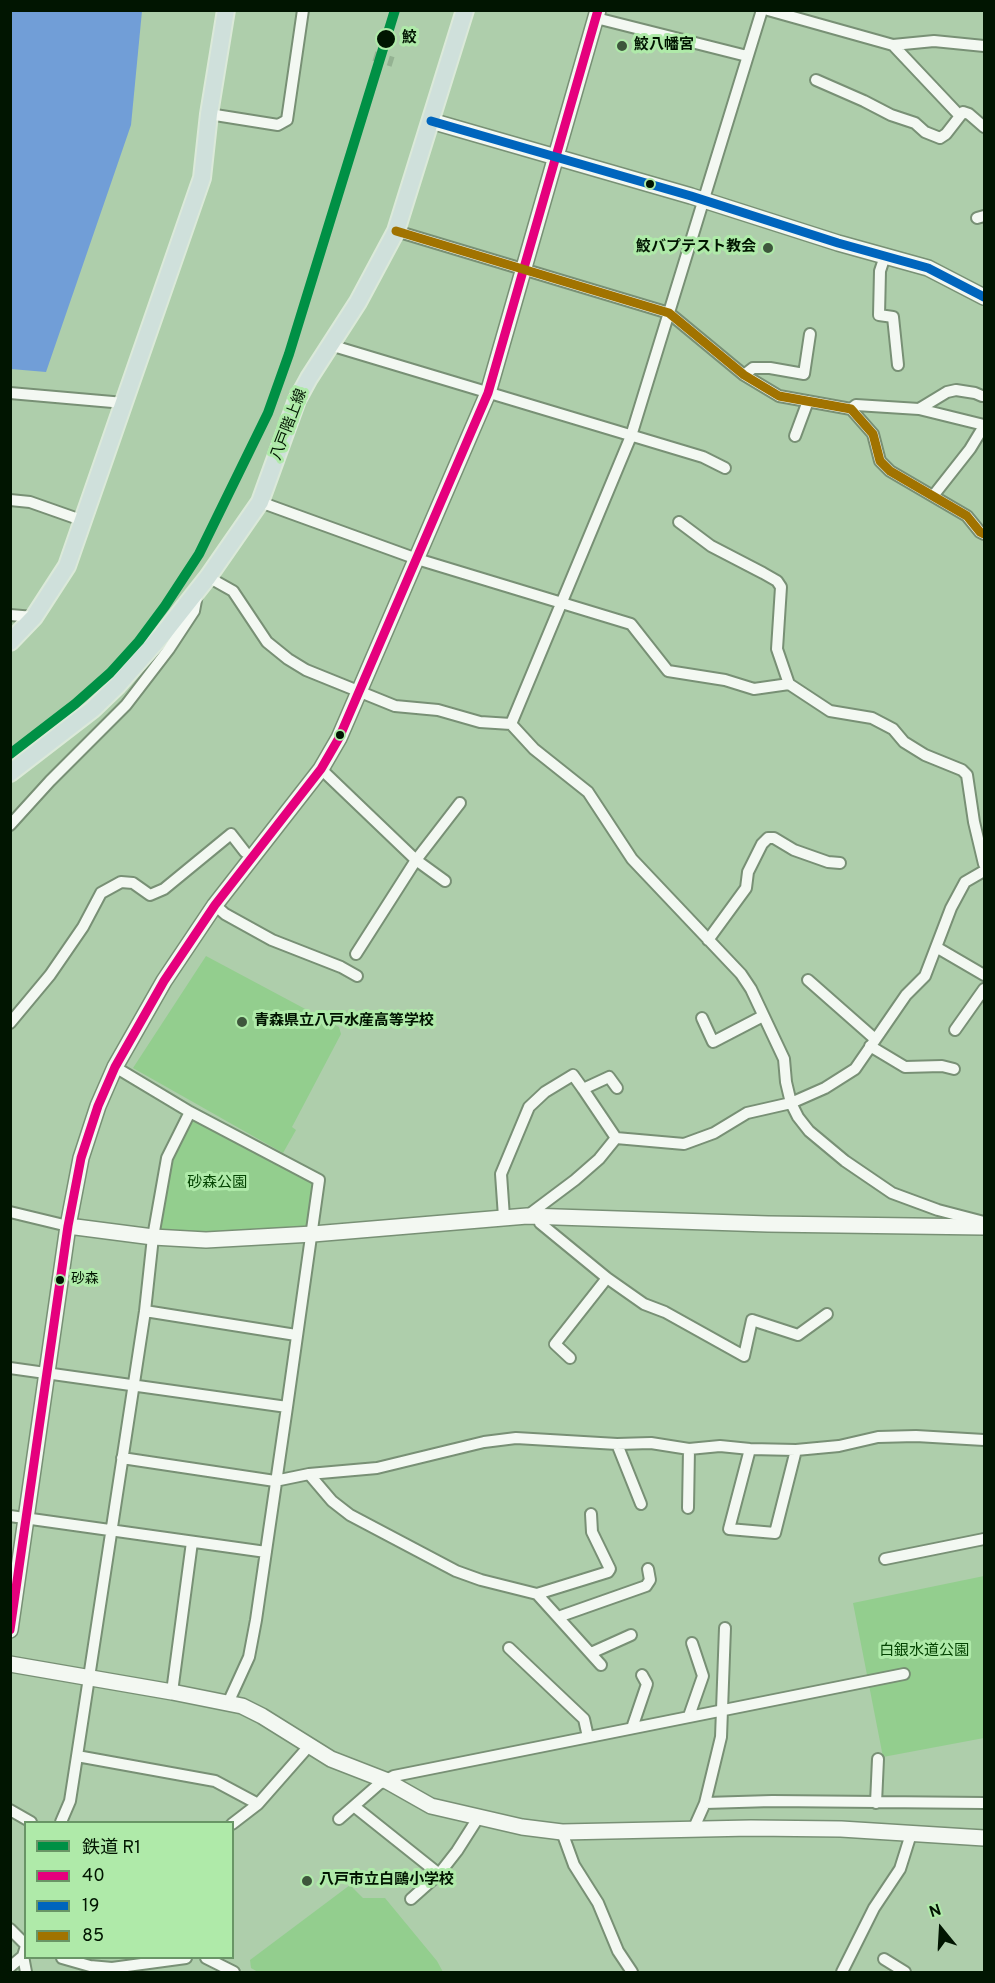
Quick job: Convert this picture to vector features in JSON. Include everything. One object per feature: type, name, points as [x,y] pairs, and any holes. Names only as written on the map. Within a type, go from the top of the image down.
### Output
[{"type":"main road","points":[[10,642],[34,617],[67,566],[202,178],[209,114],[226,10]]},
{"type":"main road","name":"八戸階上線","points":[[10,773],[93,709],[110,693],[163,634],[203,583],[260,502],[297,400],[358,302],[396,231],[465,10]]},
{"type":"street","points":[[209,114],[278,125],[287,120],[303,10]]},
{"type":"street","points":[[511,724],[631,436],[762,10]]},
{"type":"street","points":[[768,10],[893,45],[934,41],[984,46]]},
{"type":"street","points":[[10,1630],[68,1226],[81,1158],[98,1106],[115,1067],[164,981],[215,905],[321,769],[339,738],[488,393],[597,14],[747,56]]},
{"type":"street","points":[[893,45],[960,116]]},
{"type":"street","points":[[816,80],[823,81],[833,89],[864,101],[891,116],[915,123],[925,132],[940,138],[952,129],[963,112],[969,114],[984,127]]},
{"type":"street","points":[[432,121],[928,268],[984,297]]},
{"type":"street","points":[[396,231],[669,312],[744,375],[779,396],[852,409],[873,434],[880,461],[890,471],[966,516],[984,534]]},
{"type":"street","points":[[885,256],[880,271],[879,315],[893,317],[898,365]]},
{"type":"street","points":[[744,375],[753,368],[770,368],[804,374],[810,334]]},
{"type":"street","points":[[330,345],[703,458],[725,468]]},
{"type":"street","points":[[919,409],[947,392],[956,390],[982,396]]},
{"type":"street","points":[[10,393],[124,403]]},
{"type":"street","points":[[795,436],[808,401]]},
{"type":"street","points":[[852,409],[856,405],[919,409],[984,426],[933,496]]},
{"type":"street","points":[[10,500],[30,502],[84,520]]},
{"type":"street","points":[[260,502],[417,559],[631,624],[668,671],[726,680],[753,689],[789,684]]},
{"type":"street","points":[[678,522],[711,546],[777,582],[780,587],[777,649],[789,684],[830,711],[872,718],[892,729],[904,742],[925,755],[962,770],[967,775],[974,822],[984,864]]},
{"type":"street","points":[[10,825],[50,781],[126,705],[169,649],[194,611],[203,583],[233,591],[267,642],[288,659],[315,674],[395,706],[438,710],[480,722],[511,724],[534,749],[588,792],[632,859],[741,974],[751,989],[784,1059],[791,1103],[798,1118],[809,1131],[845,1161],[892,1193],[938,1210],[984,1222]]},
{"type":"street","points":[[10,615],[34,617]]},
{"type":"street","points":[[321,769],[416,860],[445,881]]},
{"type":"street","points":[[356,954],[416,860],[460,803]]},
{"type":"street","points":[[10,1023],[50,975],[83,927],[101,893],[121,882],[133,883],[150,895],[164,889],[231,834],[245,852]]},
{"type":"street","points":[[708,940],[746,888],[748,872],[762,844],[768,838],[774,838],[794,849],[828,862],[840,862]]},
{"type":"street","points":[[616,1138],[684,1144],[714,1132],[747,1113],[791,1103],[825,1088],[855,1069],[906,995],[925,976],[951,908],[965,882],[984,871]]},
{"type":"street","points":[[215,905],[225,914],[272,940],[341,967],[357,976]]},
{"type":"street","points":[[936,947],[984,975]]},
{"type":"street","points":[[808,980],[872,1042],[905,1067],[942,1066],[954,1069]]},
{"type":"street","points":[[955,1030],[984,988]]},
{"type":"street","points":[[702,1018],[713,1042],[763,1016]]},
{"type":"street","points":[[115,1067],[190,1112],[319,1180],[256,1620],[249,1657],[228,1703]]},
{"type":"street","points":[[504,1217],[501,1174],[529,1107],[545,1092],[573,1075],[616,1138]]},
{"type":"street","points":[[583,1089],[609,1077],[617,1088]]},
{"type":"street","points":[[61,1821],[70,1801],[145,1311],[153,1237],[168,1158],[190,1112]]},
{"type":"street","points":[[533,1216],[599,1159],[616,1138]]},
{"type":"street","points":[[10,1212],[68,1226],[153,1237],[206,1240],[313,1234],[533,1216],[768,1224],[984,1227]]},
{"type":"street","points":[[533,1216],[607,1278],[644,1304],[665,1312],[744,1356],[753,1320],[798,1335],[827,1314]]},
{"type":"street","points":[[570,1358],[555,1344],[607,1278]]},
{"type":"street","points":[[145,1311],[296,1335]]},
{"type":"street","points":[[10,1368],[287,1407]]},
{"type":"street","points":[[122,1458],[275,1481],[309,1474],[377,1468],[509,1438],[617,1444],[651,1443],[689,1449],[720,1446],[796,1450],[839,1446],[878,1437],[916,1436],[984,1440]]},
{"type":"street","points":[[617,1444],[640,1504]]},
{"type":"street","points":[[688,1508],[689,1449]]},
{"type":"street","points":[[750,1449],[729,1529],[775,1533],[796,1450]]},
{"type":"street","points":[[309,1474],[332,1501],[350,1515],[456,1571],[481,1580],[537,1594],[608,1572],[610,1569],[592,1532],[591,1514]]},
{"type":"street","points":[[10,1516],[266,1552]]},
{"type":"street","points":[[885,1559],[984,1539]]},
{"type":"street","points":[[172,1692],[192,1542]]},
{"type":"street","points":[[558,1617],[645,1586],[650,1580],[648,1569]]},
{"type":"street","points":[[537,1594],[601,1665]]},
{"type":"street","points":[[693,1830],[705,1803],[721,1737],[725,1628]]},
{"type":"street","points":[[591,1653],[631,1635]]},
{"type":"street","points":[[690,1716],[703,1676],[692,1643]]},
{"type":"street","points":[[508,1648],[585,1719],[588,1737]]},
{"type":"street","points":[[10,1664],[242,1706],[331,1759],[385,1780],[431,1806],[522,1827],[562,1832],[751,1828],[841,1829],[984,1838]]},
{"type":"street","points":[[339,1819],[385,1780],[394,1776],[903,1674]]},
{"type":"street","points":[[632,1728],[648,1684],[642,1675]]},
{"type":"street","points":[[234,1822],[258,1804],[309,1746]]},
{"type":"street","points":[[77,1756],[215,1781],[258,1804]]},
{"type":"street","points":[[876,1803],[878,1759]]},
{"type":"street","points":[[705,1803],[772,1801],[984,1803]]},
{"type":"street","points":[[355,1807],[439,1874]]},
{"type":"street","points":[[10,1810],[29,1821]]},
{"type":"street","points":[[411,1899],[439,1874],[478,1818]]},
{"type":"street","points":[[562,1832],[574,1864],[598,1903],[618,1951],[632,1972]]},
{"type":"street","points":[[842,1972],[874,1908],[900,1869],[911,1834]]},
{"type":"street","points":[[10,1929],[24,1948]]},
{"type":"street","points":[[10,1967],[24,1950]]},
{"type":"street","points":[[66,1959],[90,1966],[112,1968],[179,1959]]},
{"type":"street","points":[[208,1959],[234,1972]]},
{"type":"street","points":[[884,1959],[905,1972]]},
{"type":"green space","points":[[206,956],[339,1027],[341,1034],[292,1127],[296,1130],[283,1153],[133,1068]]},
{"type":"green space","name":"砂森公園","points":[[194,1117],[312,1179],[315,1184],[309,1224],[206,1234],[164,1231],[161,1228],[171,1160],[190,1120]]},
{"type":"green space","name":"白銀水道公園","points":[[984,1576],[984,1738],[883,1757],[853,1603]]},
{"type":"green space","points":[[350,1885],[363,1898],[385,1898],[437,1961],[443,1972],[258,1972],[251,1968],[250,1960]]},
{"type":"water","points":[[10,11],[142,11],[131,125],[46,372],[11,369]]},
{"type":"tunnel","points":[[374,56],[393,62]]},
{"type":"rail line","name":"R1","points":[[10,754],[75,704],[110,673],[139,641],[199,554],[268,413],[289,354],[395,10]]},
{"type":"transit line","name":"40","points":[[10,1630],[68,1226],[81,1158],[98,1106],[115,1067],[164,981],[215,905],[321,769],[339,738],[488,393],[598,10]]},
{"type":"transit line","name":"19","points":[[431,121],[691,196],[838,243],[928,268],[984,297]]},
{"type":"transit line","name":"85","points":[[396,231],[669,313],[744,375],[779,396],[851,409],[873,434],[880,461],[890,471],[967,516],[984,534]]},
{"type":"place","name":"鮫","points":[[386,39]]},
{"type":"place","name":"鮫八幡宮","points":[[622,46]]},
{"type":"place","name":"鮫バプテスト教会","points":[[768,248]]},
{"type":"place","name":"青森県立八戸水産高等学校","points":[[242,1022]]},
{"type":"place","name":"砂森","points":[[60,1280]]},
{"type":"place","name":"八戸市立白鷗小学校","points":[[307,1881]]}]
